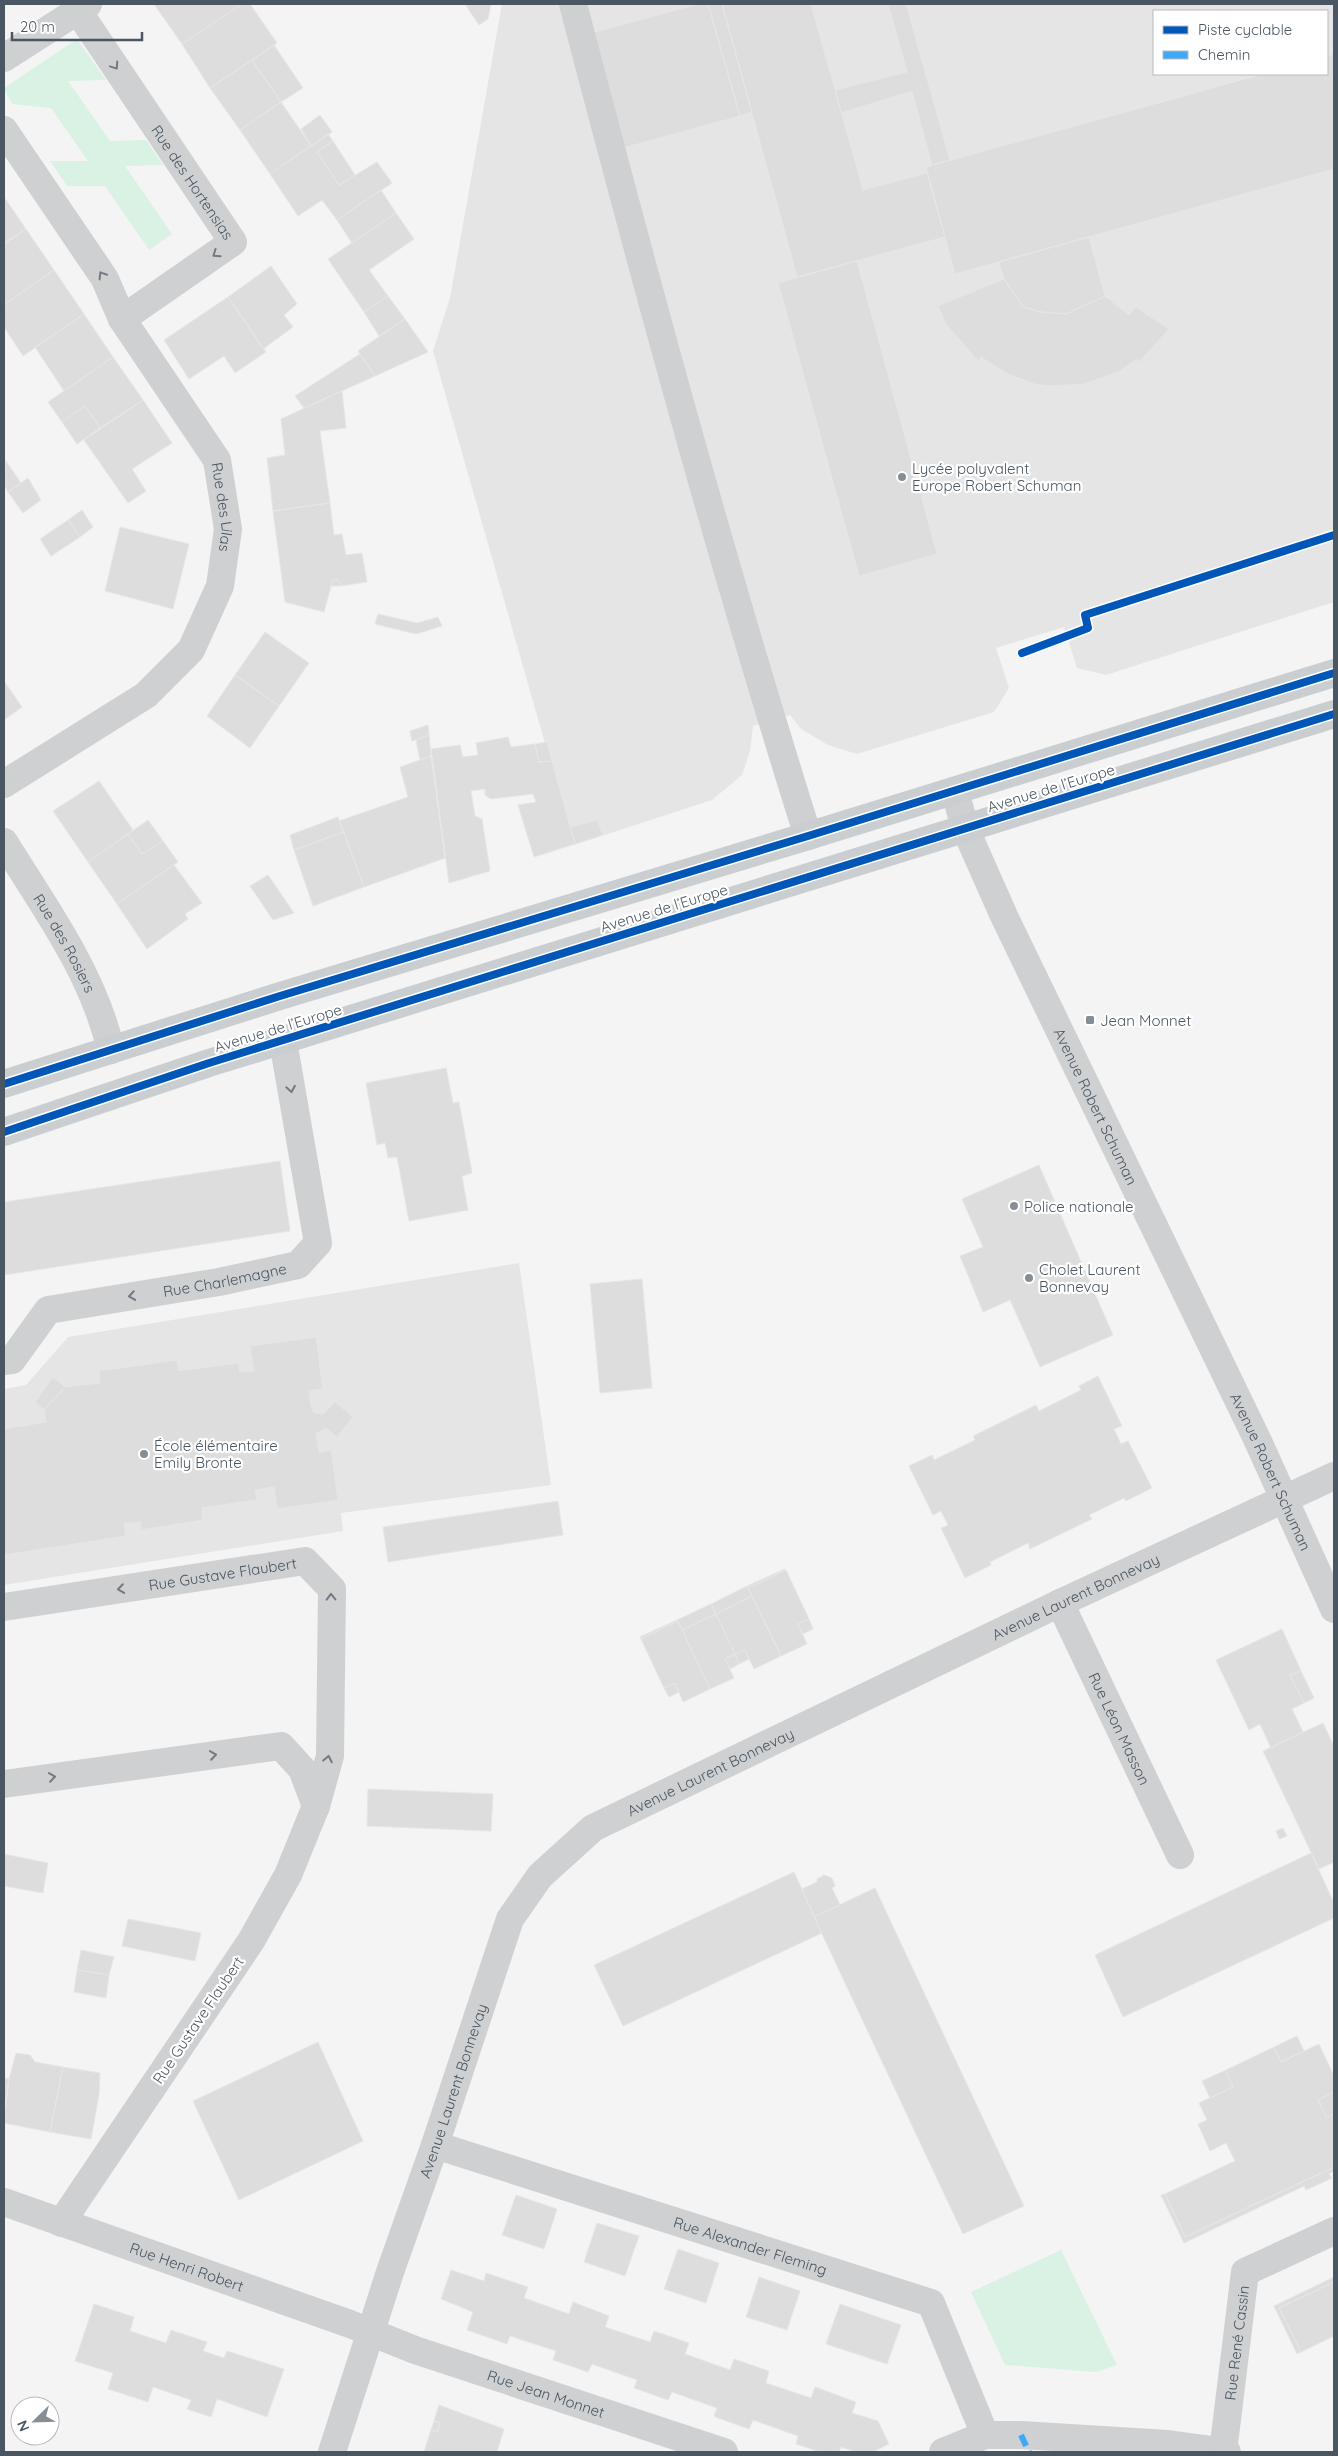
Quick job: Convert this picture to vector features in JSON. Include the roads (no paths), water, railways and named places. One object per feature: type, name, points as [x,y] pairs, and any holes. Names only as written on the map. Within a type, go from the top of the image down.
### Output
[{"type":"main road","name":"Avenue de l’Europe","points":[[4,1084],[1334,673]]},
{"type":"main road","name":"Avenue de l’Europe","points":[[4,1132],[283,1041],[1334,714]]},
{"type":"street","points":[[573,4],[646,282],[772,720],[808,836]]},
{"type":"street","name":"Rue des Hortensias","points":[[4,58],[83,7],[233,242],[122,319]]},
{"type":"street","name":"Rue des Lilas","points":[[4,130],[105,279],[122,319],[217,460],[228,529],[220,586],[191,650],[146,695],[4,784]]},
{"type":"street","name":"Avenue Robert Schuman","points":[[955,791],[965,828],[1045,1002],[1284,1499],[1334,1609]]},
{"type":"street","name":"Rue des Rosiers","points":[[4,842],[68,943],[105,1024],[111,1050]]},
{"type":"street","name":"Rue Charlemagne","points":[[4,1361],[12,1360],[48,1310],[219,1282],[298,1265],[318,1244],[283,1041]]},
{"type":"street","name":"Avenue Laurent Bonnevay","points":[[332,2452],[370,2331],[435,2145],[510,1919],[540,1876],[593,1828],[1060,1603],[1334,1476]]},
{"type":"street","name":"Rue Gustave Flaubert","points":[[4,1607],[305,1562],[332,1589],[330,1756],[316,1806],[288,1875],[251,1941],[61,2223]]},
{"type":"street","name":"Rue Léon Masson","points":[[1060,1603],[1180,1855]]},
{"type":"street","points":[[4,1784],[281,1746],[302,1769],[316,1806]]},
{"type":"street","name":"Rue Alexander Fleming","points":[[435,2145],[931,2303],[985,2435]]},
{"type":"street","name":"Rue Henri Robert","points":[[4,2202],[370,2331]]},
{"type":"street","name":"Rue René Cassin","points":[[1223,2452],[1245,2272],[1334,2231]]},
{"type":"street","name":"Rue Jean Monnet","points":[[370,2331],[415,2350],[724,2452]]},
{"type":"street","points":[[943,2452],[985,2435],[1021,2435],[1168,2444],[1228,2452]]},
{"type":"place","name":"Lycée polyvalent Europe Robert Schuman","points":[[902,477]]},
{"type":"place","name":"Jean Monnet","points":[[1090,1020]]},
{"type":"place","name":"Police nationale","points":[[1014,1206]]},
{"type":"place","name":"Cholet Laurent Bonnevay","points":[[1029,1278]]},
{"type":"place","name":"École élémentaire Emily Bronte","points":[[144,1454]]}]
